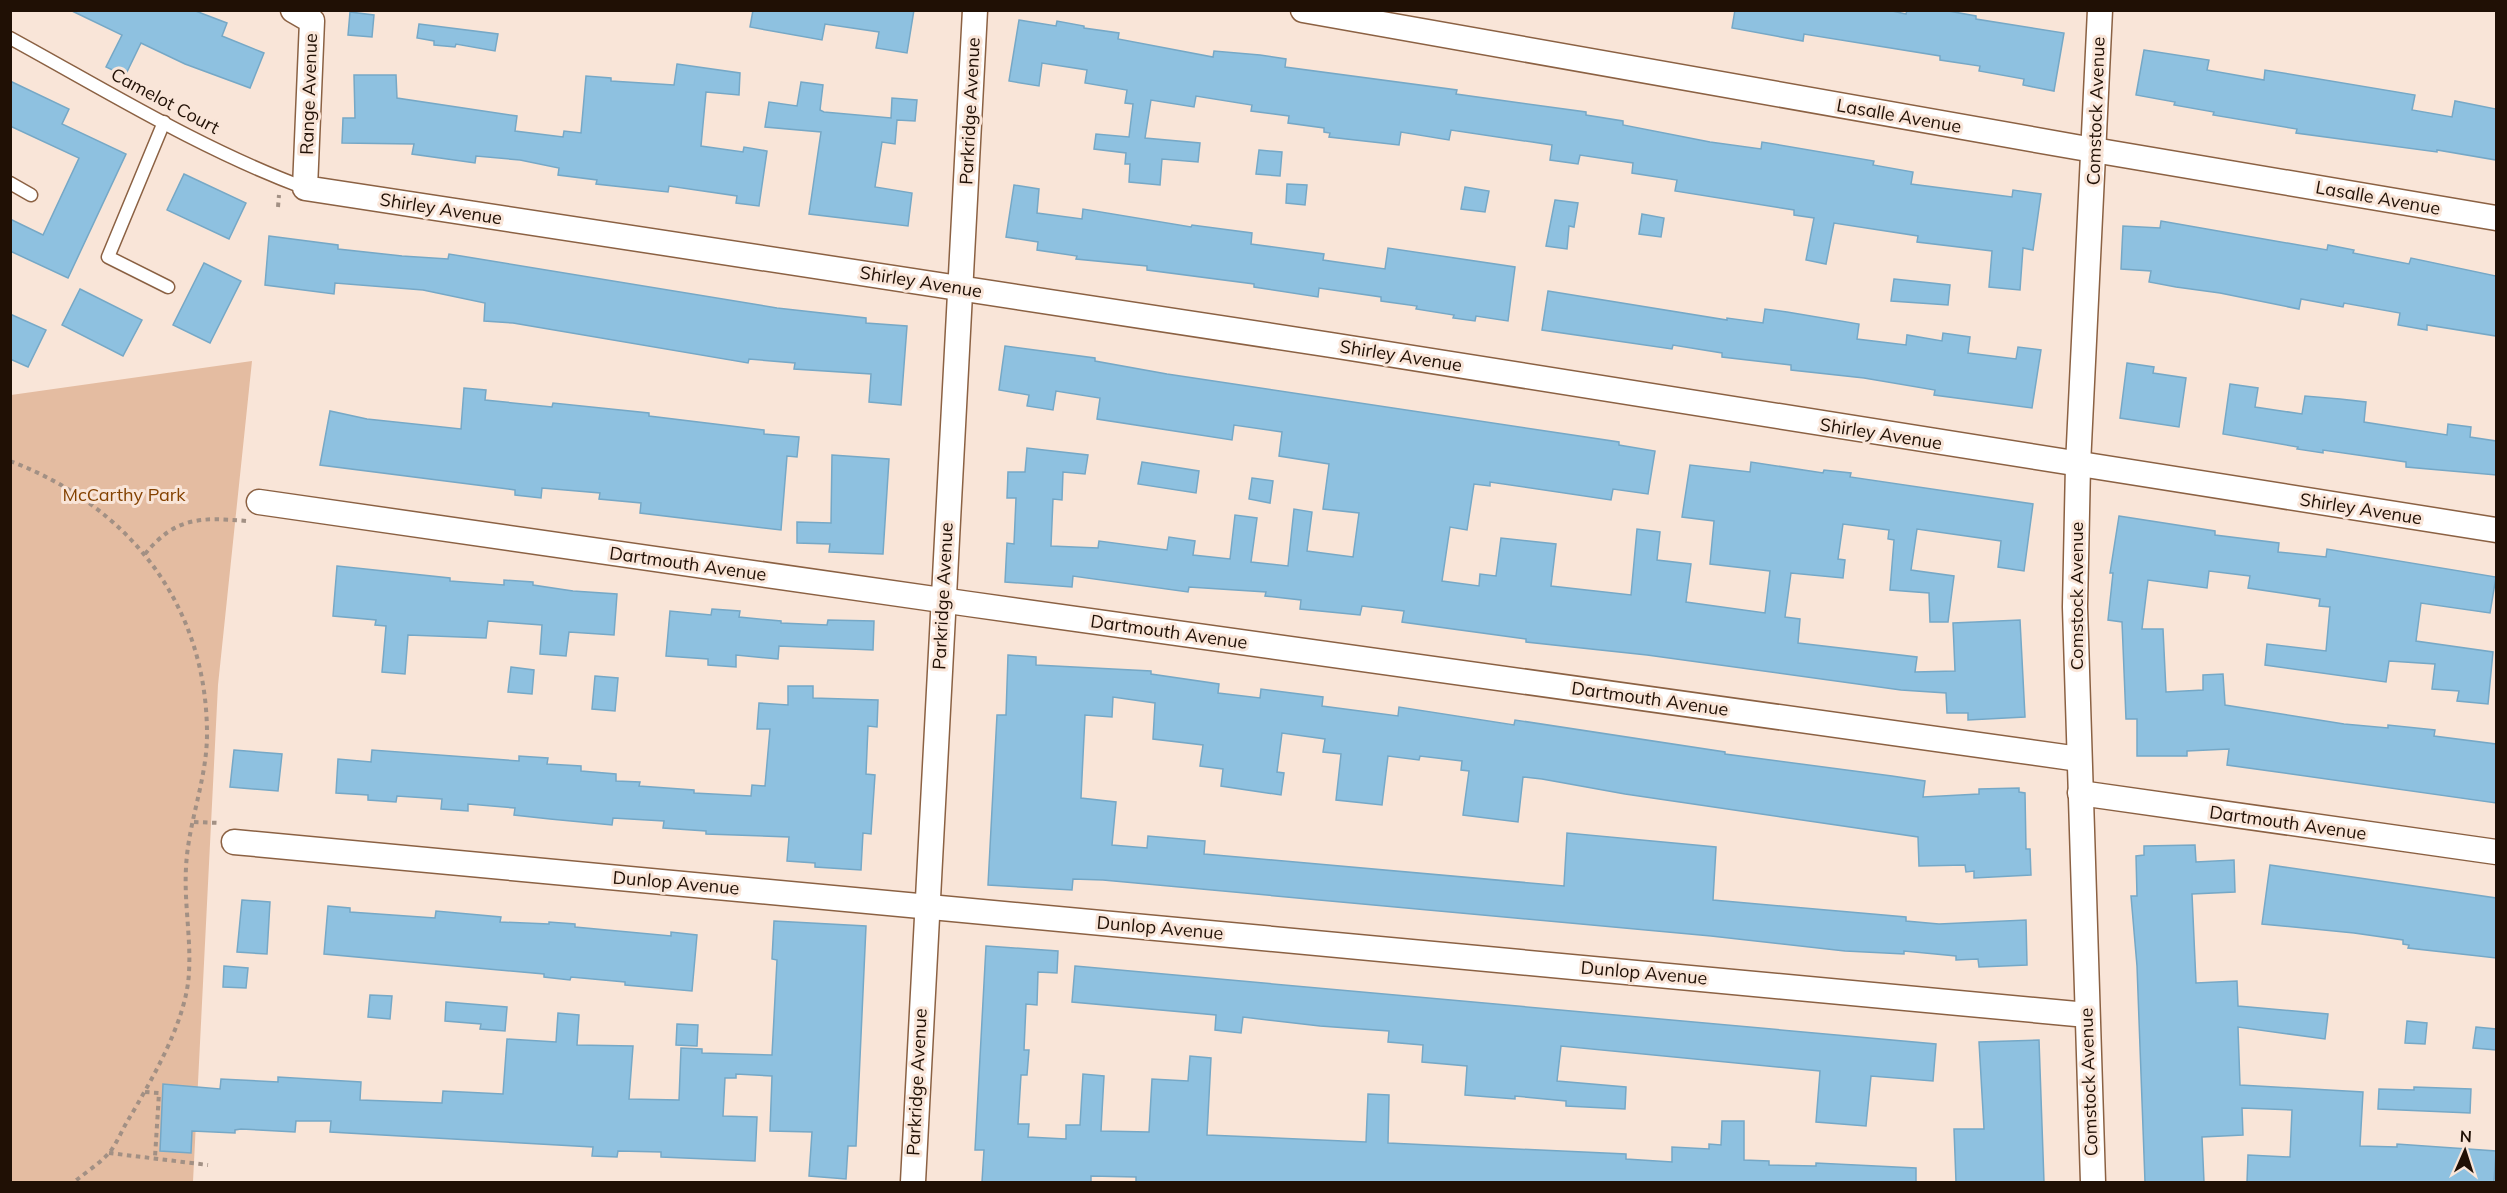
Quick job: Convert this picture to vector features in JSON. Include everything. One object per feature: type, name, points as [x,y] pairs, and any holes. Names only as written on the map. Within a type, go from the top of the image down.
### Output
[{"type":"street","name":"Range Avenue","points":[[293,10],[312,21],[305,188]]},
{"type":"street","name":"Parkridge Avenue","points":[[912,1182],[925,906],[975,10]]},
{"type":"street","name":"Lasalle Avenue","points":[[1303,10],[2095,151],[2496,218]]},
{"type":"street","name":"Comstock Avenue","points":[[2093,1182],[2075,607],[2078,465],[2095,151],[2100,10]]},
{"type":"street","name":"Shirley Avenue","points":[[305,188],[961,288],[2496,530]]},
{"type":"street","name":"Dartmouth Avenue","points":[[258,512],[943,600],[2079,759]]},
{"type":"street","name":"Dartmouth Avenue","points":[[2080,793],[2496,852]]},
{"type":"street","name":"Dunlop Avenue","points":[[230,833],[925,906],[2086,1015]]},
{"type":"lane","name":"Camelot Court","points":[[10,38],[164,122],[269,175],[305,188]]},
{"type":"lane","points":[[164,122],[108,257],[168,287]]},
{"type":"lane","points":[[10,183],[31,195]]},
{"type":"path","points":[[278,207],[279,194]]},
{"type":"path","points":[[10,461],[72,490],[101,511],[145,554],[168,588],[193,639],[204,686],[207,734],[204,769],[194,822],[188,840],[186,868],[189,975],[175,1025],[145,1092],[109,1153],[74,1182]]},
{"type":"path","points":[[145,554],[159,537],[192,520],[258,512]]},
{"type":"path","points":[[194,822],[230,833]]},
{"type":"path","points":[[145,1092],[159,1093],[155,1157]]},
{"type":"path","points":[[109,1153],[208,1165]]},
{"type":"green space","name":"McCarthy Park","points":[[252,361],[218,685],[193,1182],[11,1182],[11,395]]},
{"type":"building","points":[[70,10],[193,10],[227,23],[222,36],[264,53],[250,88],[185,64],[141,43],[125,76],[106,67],[122,35]]},
{"type":"building","points":[[753,10],[914,10],[907,53],[876,48],[879,32],[825,24],[822,40],[750,27]]},
{"type":"building","points":[[1735,10],[1888,10],[1906,14],[1907,10],[1943,10],[1976,16],[1976,19],[2064,33],[2054,91],[2023,85],[2024,79],[1979,71],[1980,66],[1940,60],[1940,56],[1804,34],[1803,41],[1732,28]]},
{"type":"building","points":[[350,12],[374,15],[372,37],[348,35]]},
{"type":"building","points":[[1019,20],[1056,26],[1057,21],[1084,26],[1084,28],[1119,33],[1118,39],[1213,57],[1214,51],[1286,59],[1285,67],[1457,90],[1456,94],[1586,112],[1586,115],[1623,121],[1623,125],[1710,142],[1761,149],[1762,142],[1874,161],[1873,165],[1913,172],[1911,184],[2012,197],[2013,190],[2041,194],[2033,250],[2023,248],[2020,290],[1989,287],[1992,251],[1917,242],[1918,236],[1834,223],[1826,264],[1806,260],[1814,218],[1794,215],[1794,210],[1675,191],[1677,180],[1632,173],[1633,163],[1580,155],[1578,164],[1550,160],[1552,145],[1451,130],[1449,140],[1401,132],[1399,145],[1329,137],[1330,133],[1324,132],[1324,128],[1288,123],[1289,116],[1251,111],[1252,105],[1196,96],[1194,107],[1151,100],[1145,138],[1200,143],[1198,162],[1162,159],[1160,185],[1129,182],[1130,164],[1125,164],[1126,153],[1094,149],[1096,134],[1129,137],[1133,104],[1125,103],[1127,90],[1085,83],[1087,70],[1042,63],[1039,86],[1009,81]]},
{"type":"building","points":[[419,24],[498,34],[495,51],[456,44],[455,47],[434,45],[434,41],[417,38]]},
{"type":"building","points":[[2144,50],[2209,60],[2207,70],[2264,80],[2265,70],[2415,95],[2412,110],[2452,117],[2455,101],[2496,109],[2496,160],[2437,150],[2437,152],[2296,133],[2297,129],[2213,115],[2214,112],[2136,95]]},
{"type":"building","points":[[677,64],[740,73],[739,95],[706,92],[701,146],[743,152],[744,147],[767,151],[759,206],[736,203],[737,196],[669,186],[668,192],[596,184],[597,180],[558,175],[559,168],[520,160],[476,156],[475,163],[412,154],[414,144],[342,143],[343,118],[355,118],[354,75],[396,75],[397,98],[517,116],[515,131],[563,137],[564,131],[581,133],[586,76],[611,78],[611,81],[674,85]]},
{"type":"building","points":[[10,81],[69,109],[62,124],[126,154],[68,278],[10,251],[10,219],[43,235],[79,158],[10,126]]},
{"type":"building","points":[[801,82],[823,85],[820,110],[824,112],[891,118],[892,98],[917,100],[915,121],[897,120],[895,144],[882,142],[875,187],[912,193],[908,226],[809,214],[821,132],[765,127],[769,102],[797,106]]},
{"type":"building","points":[[1259,150],[1282,152],[1280,176],[1256,174]]},
{"type":"building","points":[[184,174],[246,203],[229,239],[167,210]]},
{"type":"building","points":[[1287,184],[1307,185],[1305,205],[1286,203]]},
{"type":"building","points":[[1014,185],[1039,189],[1037,213],[1082,219],[1083,209],[1191,227],[1192,225],[1252,233],[1251,244],[1324,254],[1323,260],[1385,269],[1388,248],[1515,267],[1508,321],[1476,316],[1475,321],[1453,318],[1454,315],[1416,309],[1417,306],[1381,301],[1381,297],[1319,288],[1318,297],[1254,287],[1254,284],[1147,270],[1147,266],[1076,259],[1077,256],[1037,250],[1038,242],[1006,237]]},
{"type":"building","points":[[1465,187],[1489,191],[1485,212],[1461,209]]},
{"type":"building","points":[[1555,200],[1578,203],[1574,227],[1569,226],[1567,249],[1546,246]]},
{"type":"building","points":[[1642,214],[1664,218],[1661,237],[1639,234]]},
{"type":"building","points":[[2161,221],[2327,250],[2328,245],[2354,250],[2353,253],[2409,264],[2411,258],[2496,276],[2496,336],[2427,325],[2427,330],[2398,325],[2400,313],[2344,303],[2343,307],[2301,299],[2299,309],[2149,282],[2151,271],[2121,269],[2123,226],[2160,228]]},
{"type":"building","points":[[269,236],[338,245],[338,249],[402,256],[448,259],[449,254],[777,308],[866,318],[866,323],[907,326],[901,405],[869,402],[871,374],[794,369],[795,363],[749,359],[748,363],[513,323],[484,321],[485,303],[423,290],[335,283],[334,294],[265,285]]},
{"type":"building","points":[[204,263],[241,281],[210,343],[173,325]]},
{"type":"building","points":[[1894,279],[1950,285],[1948,305],[1891,301]]},
{"type":"building","points":[[80,289],[142,320],[123,356],[62,325]]},
{"type":"building","points":[[1548,291],[1727,320],[1727,318],[1763,323],[1765,309],[1787,312],[1859,324],[1857,339],[1906,345],[1907,335],[1942,341],[1943,333],[1970,337],[1968,353],[2016,359],[2018,347],[2041,350],[2032,408],[1934,395],[1935,390],[1864,378],[1791,370],[1791,365],[1722,357],[1722,353],[1673,345],[1672,349],[1542,330]]},
{"type":"building","points":[[10,314],[46,330],[28,367],[10,359]]},
{"type":"building","points":[[1005,346],[1095,358],[1095,361],[1167,374],[1619,442],[1619,445],[1655,451],[1648,494],[1613,489],[1611,500],[1490,482],[1490,486],[1474,484],[1467,530],[1450,527],[1442,581],[1479,586],[1480,574],[1496,576],[1501,538],[1556,544],[1551,586],[1631,595],[1637,529],[1660,532],[1657,560],[1691,564],[1686,602],[1765,613],[1770,571],[1710,564],[1714,521],[1682,517],[1690,465],[1750,472],[1751,462],[1823,473],[1824,470],[1851,473],[1850,477],[2033,504],[2024,571],[1998,567],[2001,541],[1917,529],[1911,570],[1954,576],[1948,622],[1930,622],[1929,593],[1890,590],[1894,540],[1888,539],[1889,530],[1843,524],[1838,559],[1845,560],[1843,578],[1791,573],[1785,617],[1800,619],[1798,643],[1917,657],[1915,672],[1955,671],[1953,623],[2020,620],[2025,717],[1968,720],[1968,713],[1947,713],[1946,693],[1901,690],[1647,655],[1526,642],[1526,639],[1402,622],[1404,611],[1362,606],[1360,615],[1300,609],[1301,600],[1265,596],[1266,592],[1189,587],[1188,592],[1073,576],[1072,587],[1005,582],[1007,543],[1014,544],[1016,498],[1007,498],[1008,472],[1025,472],[1027,448],[1088,455],[1085,474],[1063,472],[1062,500],[1053,499],[1051,546],[1098,548],[1099,541],[1167,550],[1169,537],[1195,541],[1193,555],[1230,559],[1235,515],[1257,518],[1251,562],[1288,566],[1294,509],[1312,512],[1307,551],[1353,557],[1359,513],[1323,509],[1329,464],[1279,456],[1282,432],[1234,425],[1232,440],[1097,419],[1100,398],[1056,391],[1053,410],[1027,406],[1029,395],[999,390]]},
{"type":"building","points":[[2127,363],[2154,367],[2153,373],[2186,378],[2179,427],[2120,418]]},
{"type":"building","points":[[2230,384],[2258,388],[2255,407],[2302,414],[2305,396],[2340,399],[2366,402],[2364,422],[2447,435],[2448,424],[2471,427],[2470,437],[2496,441],[2496,475],[2406,467],[2406,462],[2323,450],[2323,453],[2223,434]]},
{"type":"building","points":[[464,388],[486,390],[485,400],[552,407],[553,403],[649,413],[649,416],[764,430],[764,434],[799,437],[797,457],[787,456],[781,530],[640,513],[641,503],[599,499],[600,493],[542,488],[541,498],[515,495],[515,490],[320,465],[330,411],[367,419],[461,429]]},
{"type":"building","points":[[832,455],[889,459],[883,554],[829,552],[830,544],[797,543],[797,522],[831,523]]},
{"type":"building","points":[[1142,462],[1199,471],[1196,493],[1138,484]]},
{"type":"building","points":[[1252,478],[1273,481],[1270,503],[1249,499]]},
{"type":"building","points":[[2119,516],[2215,531],[2215,535],[2279,543],[2278,552],[2326,557],[2327,549],[2496,577],[2490,613],[2421,603],[2416,641],[2493,652],[2488,704],[2457,701],[2459,691],[2432,689],[2435,664],[2389,661],[2386,682],[2265,665],[2267,644],[2326,651],[2330,607],[2319,606],[2320,599],[2248,588],[2250,576],[2209,571],[2207,588],[2148,580],[2142,629],[2163,629],[2166,692],[2203,690],[2203,675],[2223,674],[2225,705],[2344,724],[2388,728],[2388,725],[2435,730],[2434,736],[2496,744],[2496,803],[2227,765],[2229,749],[2187,751],[2187,756],[2137,756],[2137,719],[2126,719],[2122,622],[2108,620],[2113,573],[2110,573]]},
{"type":"building","points":[[337,566],[450,578],[450,581],[504,585],[504,580],[533,582],[533,585],[573,591],[617,594],[614,635],[569,632],[566,656],[540,654],[542,625],[488,621],[486,638],[408,635],[405,674],[382,672],[386,626],[375,625],[376,620],[333,616]]},
{"type":"building","points":[[712,609],[740,611],[739,617],[781,621],[781,623],[827,625],[828,620],[874,621],[873,650],[779,646],[778,659],[736,655],[736,667],[708,665],[708,659],[666,656],[670,611],[711,615]]},
{"type":"building","points":[[1008,655],[1036,657],[1036,665],[1151,671],[1151,674],[1219,684],[1218,693],[1260,698],[1261,689],[1323,697],[1322,706],[1398,716],[1399,707],[1514,725],[1515,720],[1725,752],[1725,754],[1925,781],[1923,797],[1979,794],[1979,789],[2019,788],[2019,792],[2025,793],[2026,849],[2030,849],[2031,875],[1974,878],[1974,871],[1966,872],[1965,865],[1919,866],[1918,837],[1625,794],[1542,779],[1523,777],[1518,822],[1463,815],[1469,771],[1461,770],[1462,761],[1420,756],[1419,760],[1388,756],[1382,805],[1336,800],[1341,754],[1323,752],[1325,739],[1282,733],[1277,772],[1284,773],[1281,795],[1221,786],[1223,769],[1200,766],[1203,745],[1153,739],[1155,703],[1113,697],[1112,717],[1085,715],[1081,798],[1116,802],[1112,845],[1147,848],[1148,836],[1205,841],[1204,854],[1564,886],[1567,833],[1716,847],[1713,900],[1906,917],[1906,921],[1939,924],[2026,920],[2027,965],[1979,967],[1978,959],[1956,960],[1956,956],[1904,951],[1904,954],[1845,951],[1711,936],[1103,880],[1073,879],[1072,890],[988,885],[997,715],[1006,715]]},
{"type":"building","points":[[511,667],[534,670],[532,694],[508,692]]},
{"type":"building","points":[[595,676],[618,678],[615,711],[592,709]]},
{"type":"building","points":[[788,686],[813,686],[813,698],[878,700],[877,727],[868,726],[866,774],[875,775],[871,834],[863,833],[861,870],[815,867],[815,863],[787,861],[789,837],[706,834],[706,831],[663,828],[664,821],[613,818],[612,825],[550,819],[514,815],[515,808],[468,804],[468,811],[441,809],[442,799],[397,796],[396,802],[368,800],[368,795],[336,793],[338,759],[371,762],[372,750],[519,761],[519,756],[548,758],[547,764],[581,766],[581,771],[616,774],[616,781],[640,782],[639,786],[694,790],[694,793],[751,796],[752,785],[765,786],[770,729],[757,729],[759,703],[788,705]]},
{"type":"building","points":[[234,750],[282,754],[278,791],[230,787]]},
{"type":"building","points":[[2195,845],[2196,862],[2234,860],[2235,892],[2192,894],[2196,983],[2237,981],[2238,1006],[2328,1014],[2325,1039],[2238,1027],[2240,1085],[2363,1092],[2360,1146],[2397,1147],[2397,1144],[2496,1151],[2494,1182],[2247,1182],[2248,1155],[2290,1157],[2292,1110],[2242,1108],[2243,1135],[2202,1137],[2204,1182],[2145,1182],[2137,966],[2131,896],[2137,896],[2136,856],[2144,855],[2144,846]]},
{"type":"building","points":[[2270,865],[2496,898],[2496,958],[2408,948],[2409,945],[2403,944],[2403,940],[2262,924]]},
{"type":"building","points":[[242,900],[270,902],[267,954],[237,952]]},
{"type":"building","points":[[328,906],[350,908],[350,912],[435,918],[436,911],[501,917],[500,922],[549,924],[549,922],[575,924],[575,927],[671,936],[671,932],[697,935],[692,991],[625,985],[625,982],[571,977],[570,980],[544,977],[544,974],[324,954]]},
{"type":"building","points":[[774,921],[866,926],[856,1146],[848,1146],[846,1179],[809,1176],[812,1132],[770,1131],[772,1076],[736,1074],[736,1078],[725,1078],[723,1116],[757,1117],[755,1161],[661,1157],[661,1152],[618,1151],[617,1157],[592,1156],[593,1147],[330,1132],[331,1121],[296,1121],[295,1132],[241,1129],[235,1130],[235,1133],[192,1131],[191,1153],[160,1151],[163,1084],[220,1089],[221,1079],[278,1082],[278,1077],[361,1082],[360,1100],[442,1103],[443,1091],[503,1094],[507,1039],[556,1042],[558,1013],[579,1015],[577,1045],[633,1046],[629,1099],[679,1100],[681,1048],[702,1049],[702,1053],[772,1055],[777,960],[772,959]]},
{"type":"building","points":[[986,946],[1058,951],[1057,973],[1038,972],[1037,1005],[1026,1004],[1024,1050],[1029,1050],[1027,1075],[1021,1075],[1018,1124],[1029,1124],[1028,1137],[1066,1139],[1066,1125],[1080,1125],[1083,1074],[1104,1076],[1101,1131],[1149,1132],[1152,1079],[1188,1081],[1190,1056],[1211,1058],[1207,1135],[1366,1142],[1368,1094],[1389,1095],[1388,1143],[1626,1154],[1626,1159],[1672,1162],[1672,1147],[1709,1149],[1709,1144],[1721,1145],[1722,1121],[1744,1121],[1744,1160],[1769,1161],[1769,1165],[1816,1166],[1816,1163],[1916,1168],[1916,1182],[1136,1182],[1136,1177],[1091,1176],[1091,1182],[982,1182],[984,1150],[975,1150]]},
{"type":"building","points":[[224,966],[248,968],[246,988],[223,987]]},
{"type":"building","points":[[1075,966],[1936,1044],[1933,1081],[1871,1076],[1866,1126],[1816,1122],[1820,1071],[1561,1046],[1557,1081],[1626,1087],[1625,1109],[1566,1106],[1566,1101],[1515,1096],[1515,1099],[1465,1095],[1467,1066],[1422,1062],[1423,1045],[1388,1042],[1389,1031],[1243,1017],[1241,1033],[1215,1030],[1216,1015],[1072,1002]]},
{"type":"building","points":[[370,995],[392,996],[390,1019],[368,1017]]},
{"type":"building","points":[[446,1002],[507,1007],[505,1031],[480,1029],[481,1024],[445,1021]]},
{"type":"building","points":[[2407,1021],[2427,1023],[2425,1044],[2405,1043]]},
{"type":"building","points":[[677,1024],[698,1025],[697,1046],[676,1045]]},
{"type":"building","points":[[2476,1027],[2496,1029],[2496,1050],[2473,1048]]},
{"type":"building","points":[[2039,1040],[2044,1182],[1956,1182],[1954,1129],[1984,1129],[1979,1042]]},
{"type":"building","points":[[2414,1087],[2471,1089],[2470,1113],[2378,1109],[2379,1089],[2414,1090]]}]
